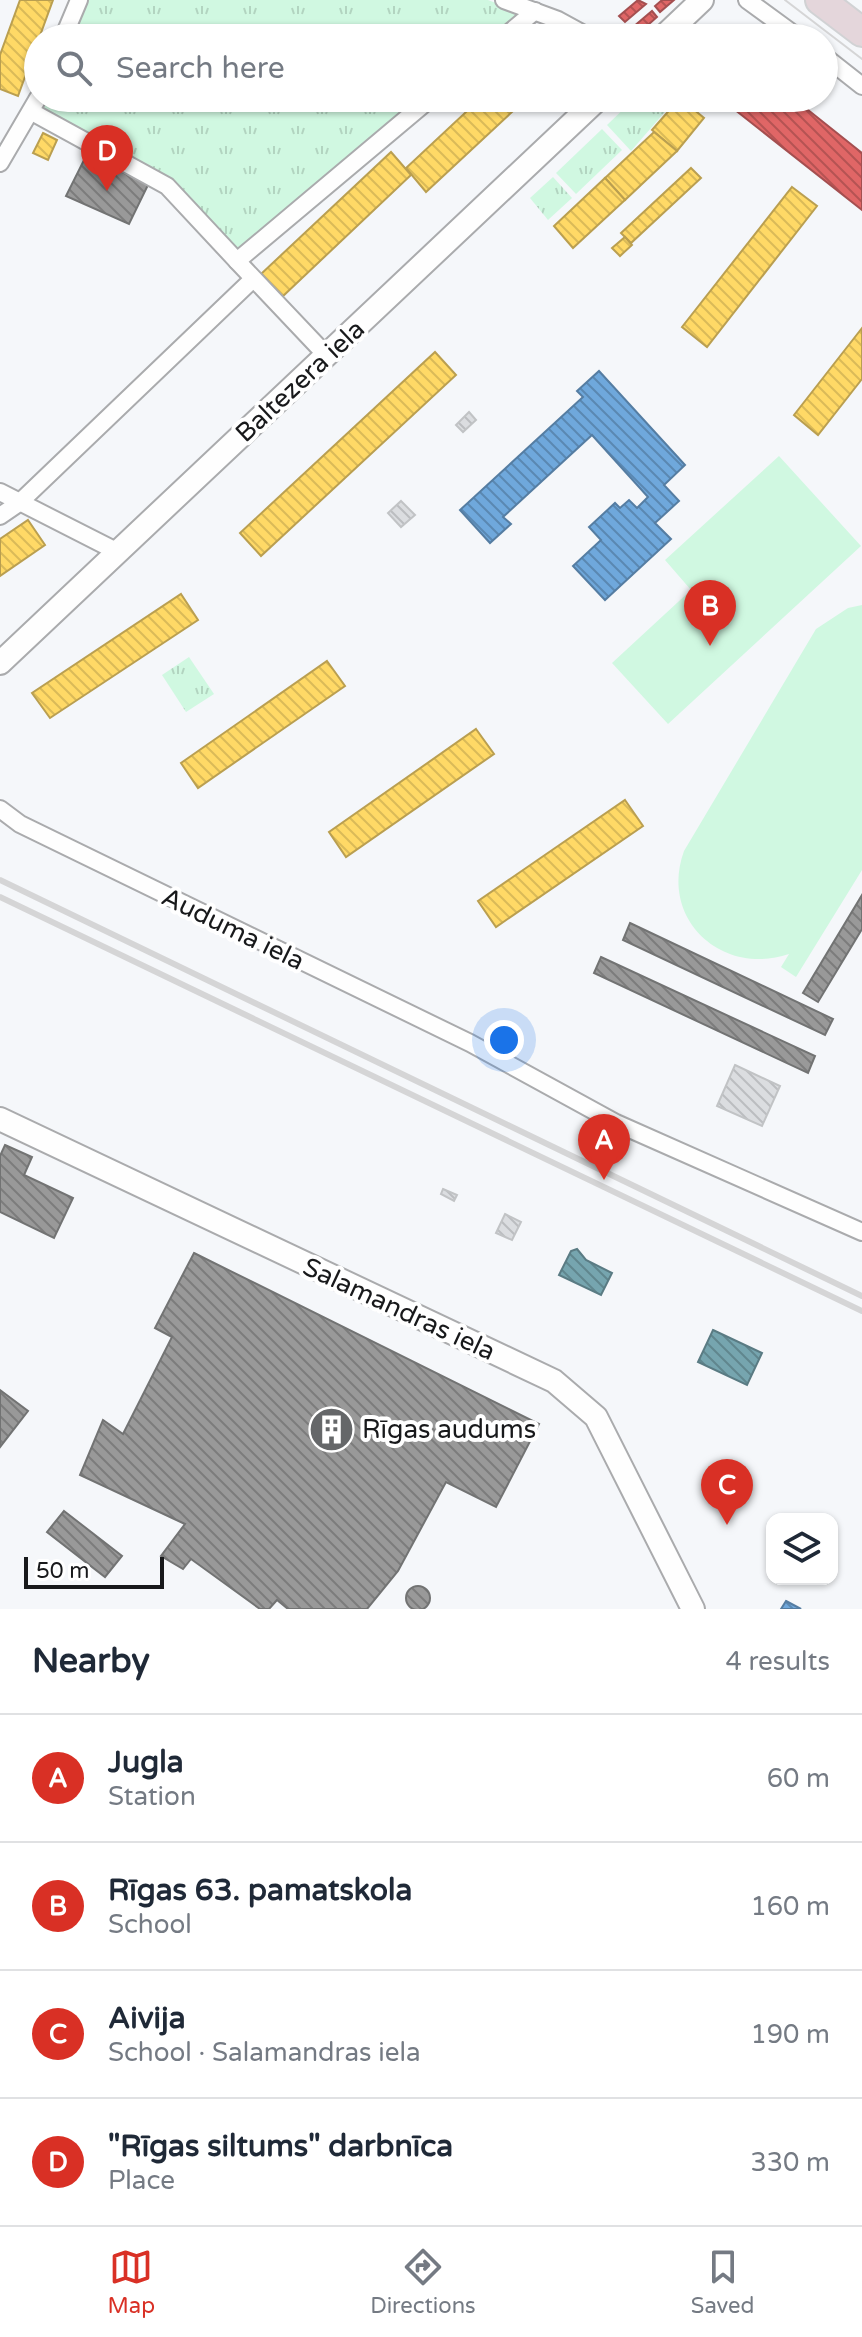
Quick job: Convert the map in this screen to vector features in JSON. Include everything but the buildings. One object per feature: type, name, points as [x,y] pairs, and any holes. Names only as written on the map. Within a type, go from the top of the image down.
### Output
[{"type":"highway","points":[[820,0],[862,32]]},
{"type":"street","points":[[69,24],[79,0]]},
{"type":"street","points":[[504,0],[562,24]]},
{"type":"street","points":[[677,24],[702,0]]},
{"type":"street","points":[[747,0],[780,24]]},
{"type":"street","points":[[520,24],[535,11]]},
{"type":"street","points":[[838,67],[862,86]]},
{"type":"street","points":[[0,163],[31,112]]},
{"type":"street","points":[[46,112],[167,186],[327,356]]},
{"type":"street","points":[[237,261],[414,112]]},
{"type":"street","name":"Baltezera iela","points":[[0,663],[584,112]]},
{"type":"street","points":[[0,516],[19,503],[253,279]]},
{"type":"street","points":[[0,492],[118,552]]},
{"type":"street","name":"Auduma iela","points":[[0,809],[20,824],[470,1043],[616,1123],[862,1232]]},
{"type":"street","name":"Salamandras iela","points":[[0,1119],[554,1381],[596,1417],[693,1609]]},
{"type":"green space","points":[[86,0],[488,0],[522,13],[509,24],[75,24]]},
{"type":"green space","points":[[43,112],[404,112],[238,253],[167,180]]},
{"type":"green space","points":[[620,112],[665,112],[631,151],[607,125]]},
{"type":"green space","points":[[602,129],[622,150],[576,194],[556,173]]},
{"type":"green space","points":[[553,177],[572,198],[548,220],[530,198]]},
{"type":"green space","points":[[779,456],[861,546],[668,724],[612,663],[691,590],[665,560]]},
{"type":"green space","points":[[862,605],[862,870],[796,977],[781,967],[789,954],[764,959],[741,957],[720,949],[702,937],[689,920],[680,899],[679,876],[684,851],[816,629],[848,608]]},
{"type":"green space","points":[[189,657],[214,694],[186,712],[162,675]]},
{"type":"tram line","points":[[785,0],[816,24]]},
{"type":"tram line","points":[[838,41],[862,59]]},
{"type":"railway","points":[[0,880],[862,1296]]},
{"type":"railway","points":[[0,897],[862,1311]]},
{"type":"place","name":"\"Rīgas siltums\" darbnīca","points":[[107,191]]},
{"type":"place","name":"Rīgas 63. pamatskola","points":[[710,646]]},
{"type":"place","name":"Jugla","points":[[604,1180]]},
{"type":"place","name":"Rīgas audums","points":[[331,1429]]},
{"type":"place","name":"Aivija","points":[[727,1525]]}]
